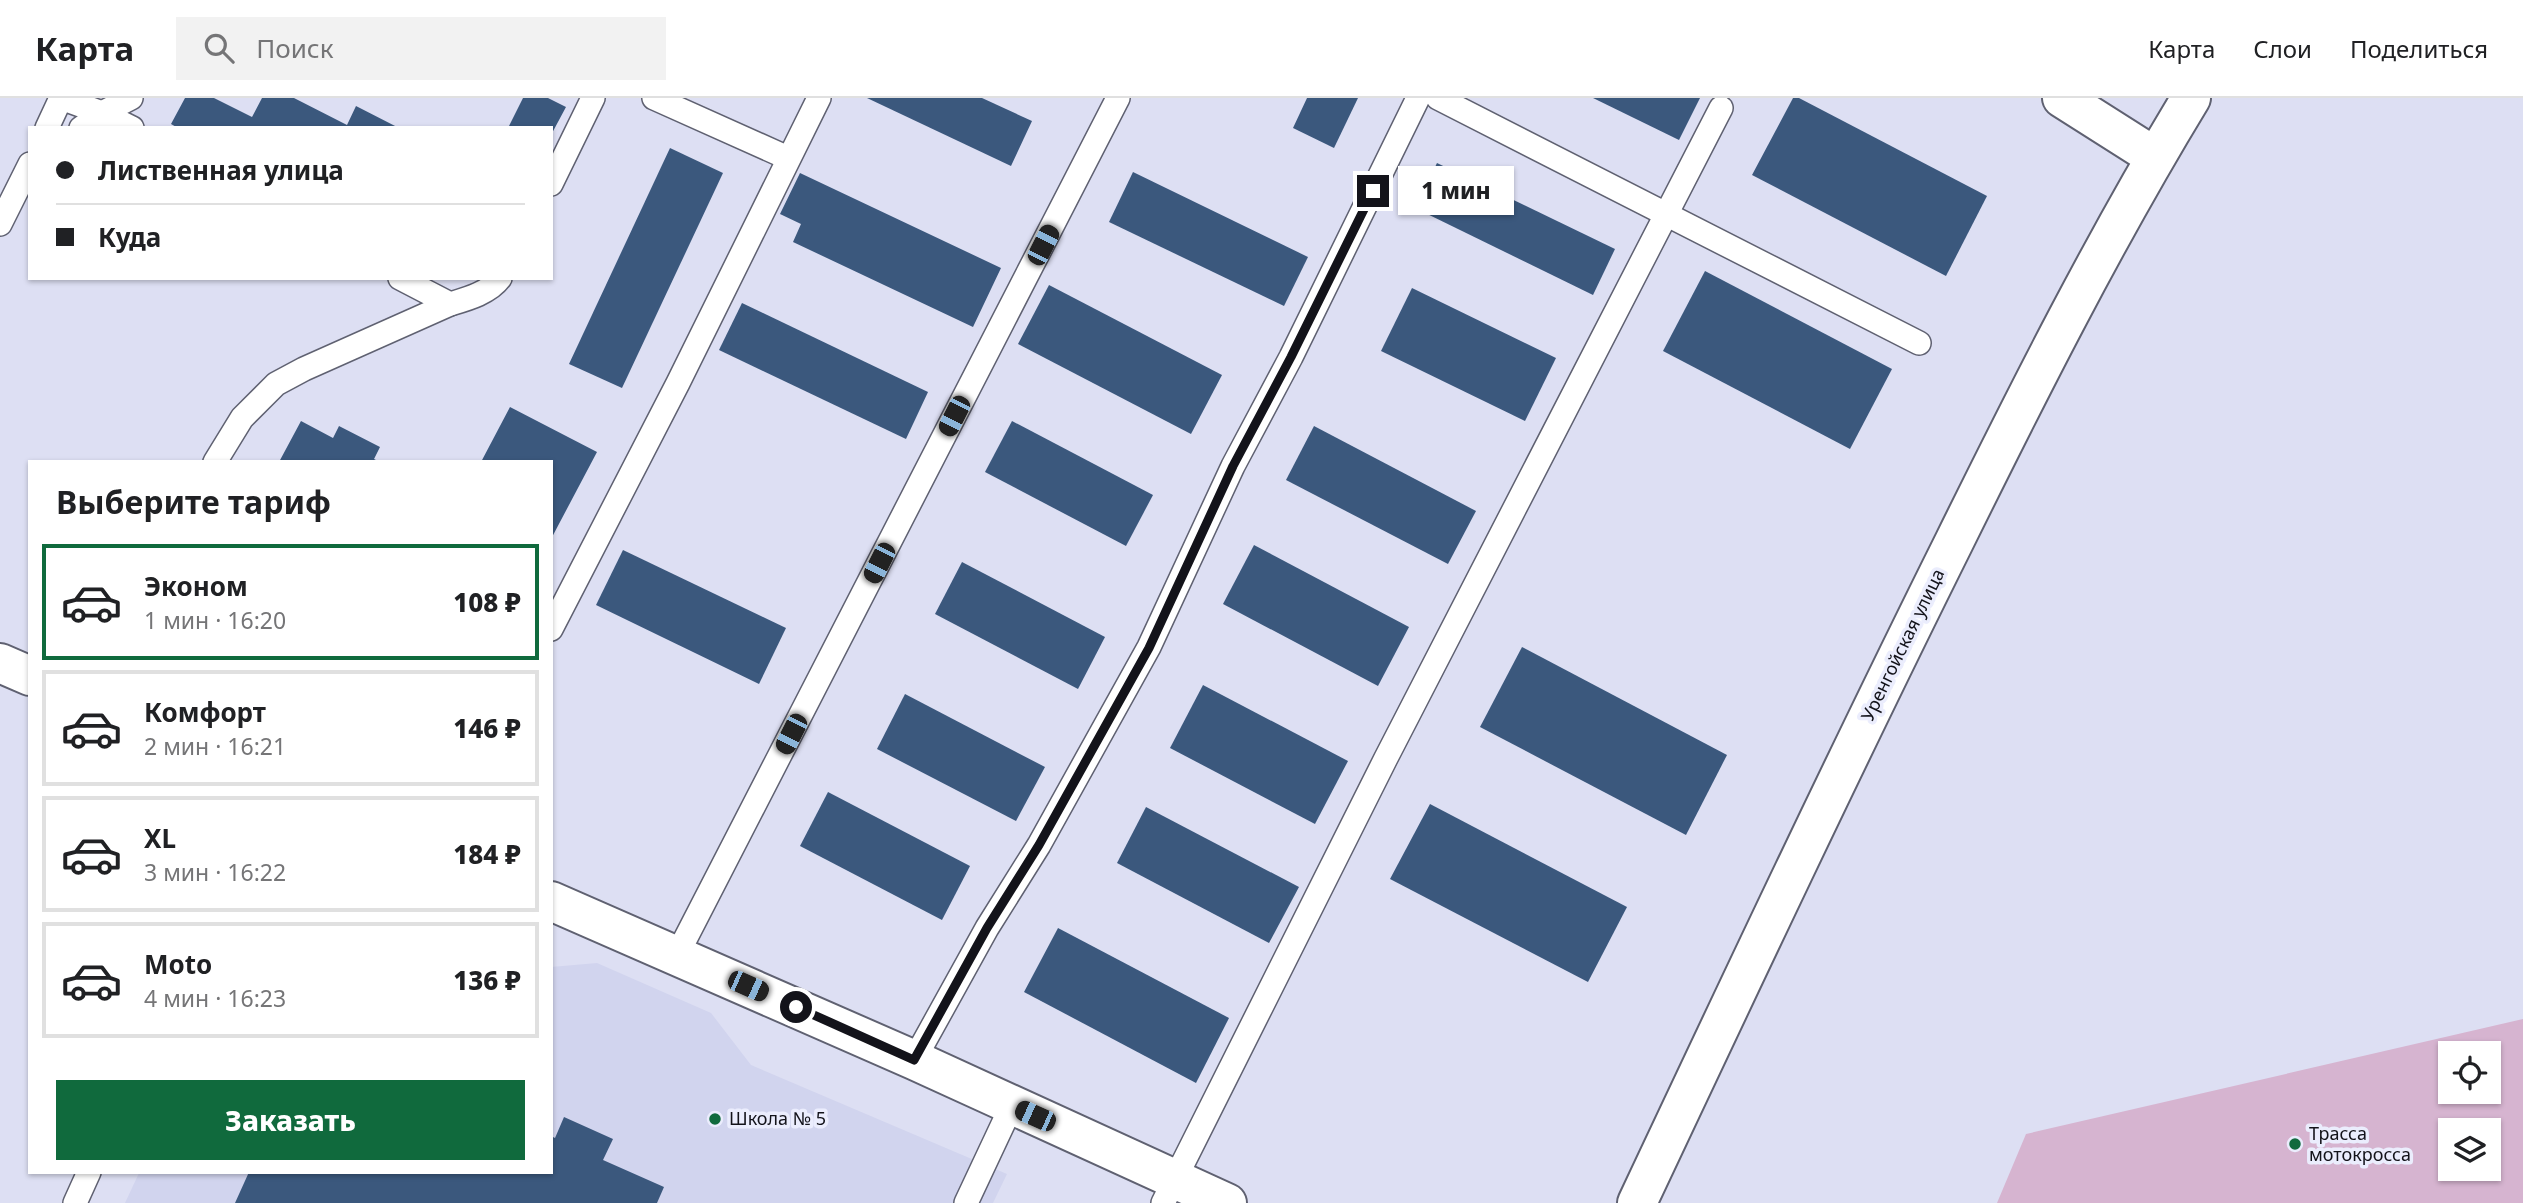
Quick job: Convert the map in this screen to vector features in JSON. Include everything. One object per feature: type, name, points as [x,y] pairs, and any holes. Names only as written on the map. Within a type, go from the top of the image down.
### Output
[{"type":"street","points":[[2062,98],[2155,157]]},
{"type":"street","name":"Уренгойская улица","points":[[1637,1203],[1851,748],[2005,439],[2155,157],[2191,98]]},
{"type":"street","points":[[0,663],[28,675]]},
{"type":"street","points":[[553,902],[1012,1105],[1169,1191],[1227,1203]]},
{"type":"lane","points":[[48,126],[61,98],[128,126]]},
{"type":"lane","points":[[84,126],[131,98]]},
{"type":"lane","points":[[553,180],[593,98]]},
{"type":"lane","points":[[654,98],[789,158]]},
{"type":"lane","points":[[553,625],[678,383],[819,98]]},
{"type":"lane","points":[[677,955],[1118,98]]},
{"type":"lane","points":[[914,1060],[1149,648],[1233,466],[1291,357],[1418,98]]},
{"type":"lane","points":[[1438,98],[1919,343]]},
{"type":"lane","points":[[1169,1191],[1386,758],[1721,108]]},
{"type":"lane","points":[[0,224],[28,168]]},
{"type":"lane","points":[[404,280],[450,304]]},
{"type":"lane","points":[[216,460],[242,418],[276,384],[304,369],[473,296],[499,280]]},
{"type":"lane","points":[[966,1203],[1012,1105]]},
{"type":"lane","points":[[75,1203],[88,1174]]},
{"type":"shaded area","name":"Школа № 5","points":[[597,963],[711,1013],[751,1065],[1007,1174],[993,1203],[125,1203],[139,1174],[553,1174],[553,967]]},
{"type":"shaded area","name":"Трасса мотокросса","points":[[2523,1019],[2523,1203],[1997,1203],[2026,1134]]},
{"type":"building","points":[[185,98],[214,98],[252,117],[262,98],[294,98],[347,125],[356,106],[395,126],[174,126],[171,124]]},
{"type":"building","points":[[523,98],[548,98],[566,107],[553,131],[553,126],[509,126]]},
{"type":"building","points":[[867,98],[982,98],[1032,121],[1011,166]]},
{"type":"building","points":[[1307,98],[1358,98],[1334,148],[1293,128]]},
{"type":"building","points":[[1593,98],[1700,98],[1679,140]]},
{"type":"building","points":[[1793,98],[1799,98],[1987,196],[1946,276],[1752,175]]},
{"type":"building","points":[[670,148],[723,173],[622,388],[569,364]]},
{"type":"building","points":[[1437,163],[1615,249],[1593,295],[1415,208]]},
{"type":"building","points":[[1133,172],[1308,257],[1284,306],[1109,222]]},
{"type":"building","points":[[800,173],[1001,268],[973,327],[793,242],[801,224],[780,214]]},
{"type":"building","points":[[1705,271],[1892,369],[1850,449],[1663,351]]},
{"type":"building","points":[[1049,285],[1222,375],[1191,434],[1018,344]]},
{"type":"building","points":[[1412,288],[1556,358],[1525,421],[1381,351]]},
{"type":"building","points":[[742,303],[928,392],[906,439],[719,350]]},
{"type":"building","points":[[510,407],[597,452],[553,535],[553,460],[482,460]]},
{"type":"building","points":[[301,421],[333,438],[339,426],[380,447],[374,459],[376,460],[280,460]]},
{"type":"building","points":[[1012,421],[1153,495],[1126,546],[985,472]]},
{"type":"building","points":[[1314,426],[1476,511],[1448,564],[1286,480]]},
{"type":"building","points":[[1254,545],[1409,627],[1378,686],[1223,604]]},
{"type":"building","points":[[623,550],[786,628],[759,684],[596,605]]},
{"type":"building","points":[[962,562],[1105,637],[1078,689],[935,614]]},
{"type":"building","points":[[1522,647],[1727,755],[1686,835],[1480,727]]},
{"type":"building","points":[[1203,685],[1348,761],[1315,824],[1170,748]]},
{"type":"building","points":[[905,694],[1045,767],[1016,821],[877,749]]},
{"type":"building","points":[[828,792],[970,866],[942,920],[800,846]]},
{"type":"building","points":[[1430,804],[1627,907],[1588,982],[1390,879]]},
{"type":"building","points":[[1146,807],[1299,887],[1269,943],[1117,863]]},
{"type":"building","points":[[1058,928],[1229,1018],[1196,1083],[1024,992]]},
{"type":"building","points":[[564,1117],[613,1139],[603,1160],[664,1187],[657,1203],[235,1203],[248,1174],[553,1174],[553,1137],[555,1138]]},
{"type":"place","name":"Школа № 5","points":[[715,1119]]},
{"type":"place","name":"Трасса мотокросса","points":[[2295,1144]]},
{"type":"route","points":[[796,1007],[914,1060],[1149,648],[1233,466],[1291,357],[1373,191]]}]
